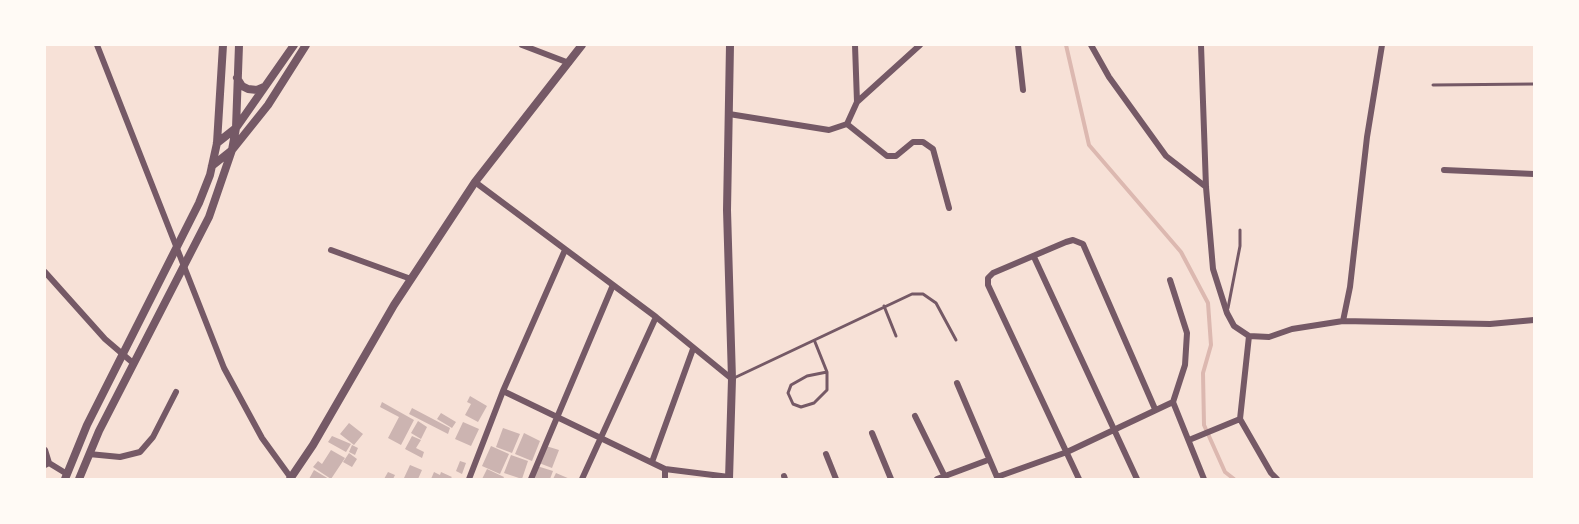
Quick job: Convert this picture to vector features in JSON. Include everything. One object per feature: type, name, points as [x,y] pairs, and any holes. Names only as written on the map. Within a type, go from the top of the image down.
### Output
[{"type":"street","points":[[97,45],[224,368],[262,438],[290,478],[313,445],[411,279],[475,182],[582,45]]},
{"type":"street","points":[[45,450],[47,464],[66,477],[122,354],[199,203],[212,166],[217,143],[223,45]]},
{"type":"street","points":[[79,479],[133,363],[209,217],[232,150],[236,128],[239,45]]},
{"type":"street","points":[[217,143],[236,128],[294,45]]},
{"type":"street","points":[[212,166],[232,150],[268,105],[306,45]]},
{"type":"street","points":[[522,45],[568,63]]},
{"type":"street","points":[[503,391],[601,436],[665,469],[729,478],[732,379],[727,210],[730,45]]},
{"type":"street","points":[[729,114],[829,130],[847,124],[856,102],[855,45]]},
{"type":"street","points":[[856,102],[920,45]]},
{"type":"street","points":[[1018,45],[1023,90]]},
{"type":"street","points":[[1091,45],[1109,77],[1166,156],[1206,187]]},
{"type":"street","points":[[1201,45],[1206,187],[1213,269],[1227,313],[1234,326],[1249,336],[1269,337],[1292,328],[1342,321],[1490,324],[1534,320]]},
{"type":"street","points":[[1342,321],[1350,286],[1367,137],[1382,45]]},
{"type":"street","points":[[237,78],[242,86],[248,89],[257,90],[270,82]]},
{"type":"street","points":[[847,124],[887,156],[896,156],[913,142],[923,142],[933,149],[949,208]]},
{"type":"street","points":[[1444,170],[1534,174]]},
{"type":"street","points":[[475,182],[656,317],[693,350],[732,379]]},
{"type":"street","points":[[1079,479],[988,285],[988,278],[993,273],[1073,240],[1083,244],[1155,409]]},
{"type":"street","points":[[331,250],[411,279]]},
{"type":"street","points":[[469,479],[503,391],[565,250]]},
{"type":"street","points":[[1034,257],[1137,479]]},
{"type":"street","points":[[45,272],[133,363]]},
{"type":"street","points":[[1170,280],[1187,333],[1185,365],[1173,402],[1204,479]]},
{"type":"street","points":[[531,479],[613,285]]},
{"type":"street","points":[[582,479],[656,317]]},
{"type":"street","points":[[1249,336],[1240,419],[1277,479]]},
{"type":"street","points":[[651,462],[693,350]]},
{"type":"street","points":[[957,383],[997,477],[1011,477],[1173,402]]},
{"type":"street","points":[[89,454],[120,457],[140,452],[153,437],[176,392]]},
{"type":"street","points":[[915,417],[942,478],[988,460]]},
{"type":"street","points":[[1189,440],[1228,426],[1240,419]]},
{"type":"street","points":[[872,433],[891,479]]},
{"type":"street","points":[[826,454],[836,479]]},
{"type":"street","points":[[665,469],[665,479]]},
{"type":"lane","points":[[1433,85],[1534,84]]},
{"type":"lane","points":[[1227,313],[1240,246],[1240,230]]},
{"type":"lane","points":[[732,379],[815,342],[904,296],[923,294],[936,303],[956,340]]},
{"type":"lane","points":[[884,306],[896,336]]},
{"type":"lane","points":[[815,342],[827,372],[827,390],[814,403],[801,407],[793,404],[788,393],[791,385],[807,376],[827,372]]},
{"type":"building","points":[[470,396],[487,406],[478,422],[465,415],[471,404],[467,402]]},
{"type":"building","points":[[382,402],[414,420],[401,445],[388,438],[399,417],[380,407]]},
{"type":"building","points":[[412,408],[450,428],[448,434],[409,414]]},
{"type":"building","points":[[441,413],[456,422],[452,428],[437,419]]},
{"type":"building","points":[[418,421],[427,427],[421,439],[411,433]]},
{"type":"building","points":[[463,422],[479,429],[471,446],[455,439]]},
{"type":"building","points":[[349,423],[363,434],[354,445],[340,434]]},
{"type":"building","points":[[503,428],[520,434],[512,453],[496,447]]},
{"type":"building","points":[[524,433],[540,441],[532,461],[515,454]]},
{"type":"building","points":[[332,436],[351,444],[346,452],[328,442]]},
{"type":"building","points":[[412,436],[421,440],[416,448],[424,452],[422,458],[405,449]]},
{"type":"building","points":[[352,445],[358,448],[355,455],[349,452]]},
{"type":"building","points":[[491,446],[509,454],[500,474],[482,466]]},
{"type":"building","points":[[546,446],[559,450],[552,468],[539,463]]},
{"type":"building","points":[[331,450],[345,458],[331,479],[313,467],[318,461],[322,464]]},
{"type":"building","points":[[349,453],[357,459],[352,467],[343,462]]},
{"type":"building","points":[[511,455],[528,461],[522,479],[504,473]]},
{"type":"building","points":[[460,461],[466,463],[462,474],[456,471]]},
{"type":"building","points":[[410,465],[422,470],[418,479],[404,478]]},
{"type":"building","points":[[537,466],[553,471],[550,479],[533,479]]},
{"type":"building","points":[[487,469],[504,477],[503,479],[482,479]]},
{"type":"building","points":[[314,470],[329,479],[309,479]]},
{"type":"building","points":[[388,472],[395,475],[393,479],[384,479]]},
{"type":"building","points":[[434,472],[440,475],[441,472],[452,477],[450,479],[431,479]]},
{"type":"building","points":[[556,473],[570,479],[553,479]]},
{"type":"waterway","points":[[1066,45],[1089,145],[1181,252],[1208,303],[1211,345],[1203,373],[1204,425],[1225,472],[1234,479]]}]
